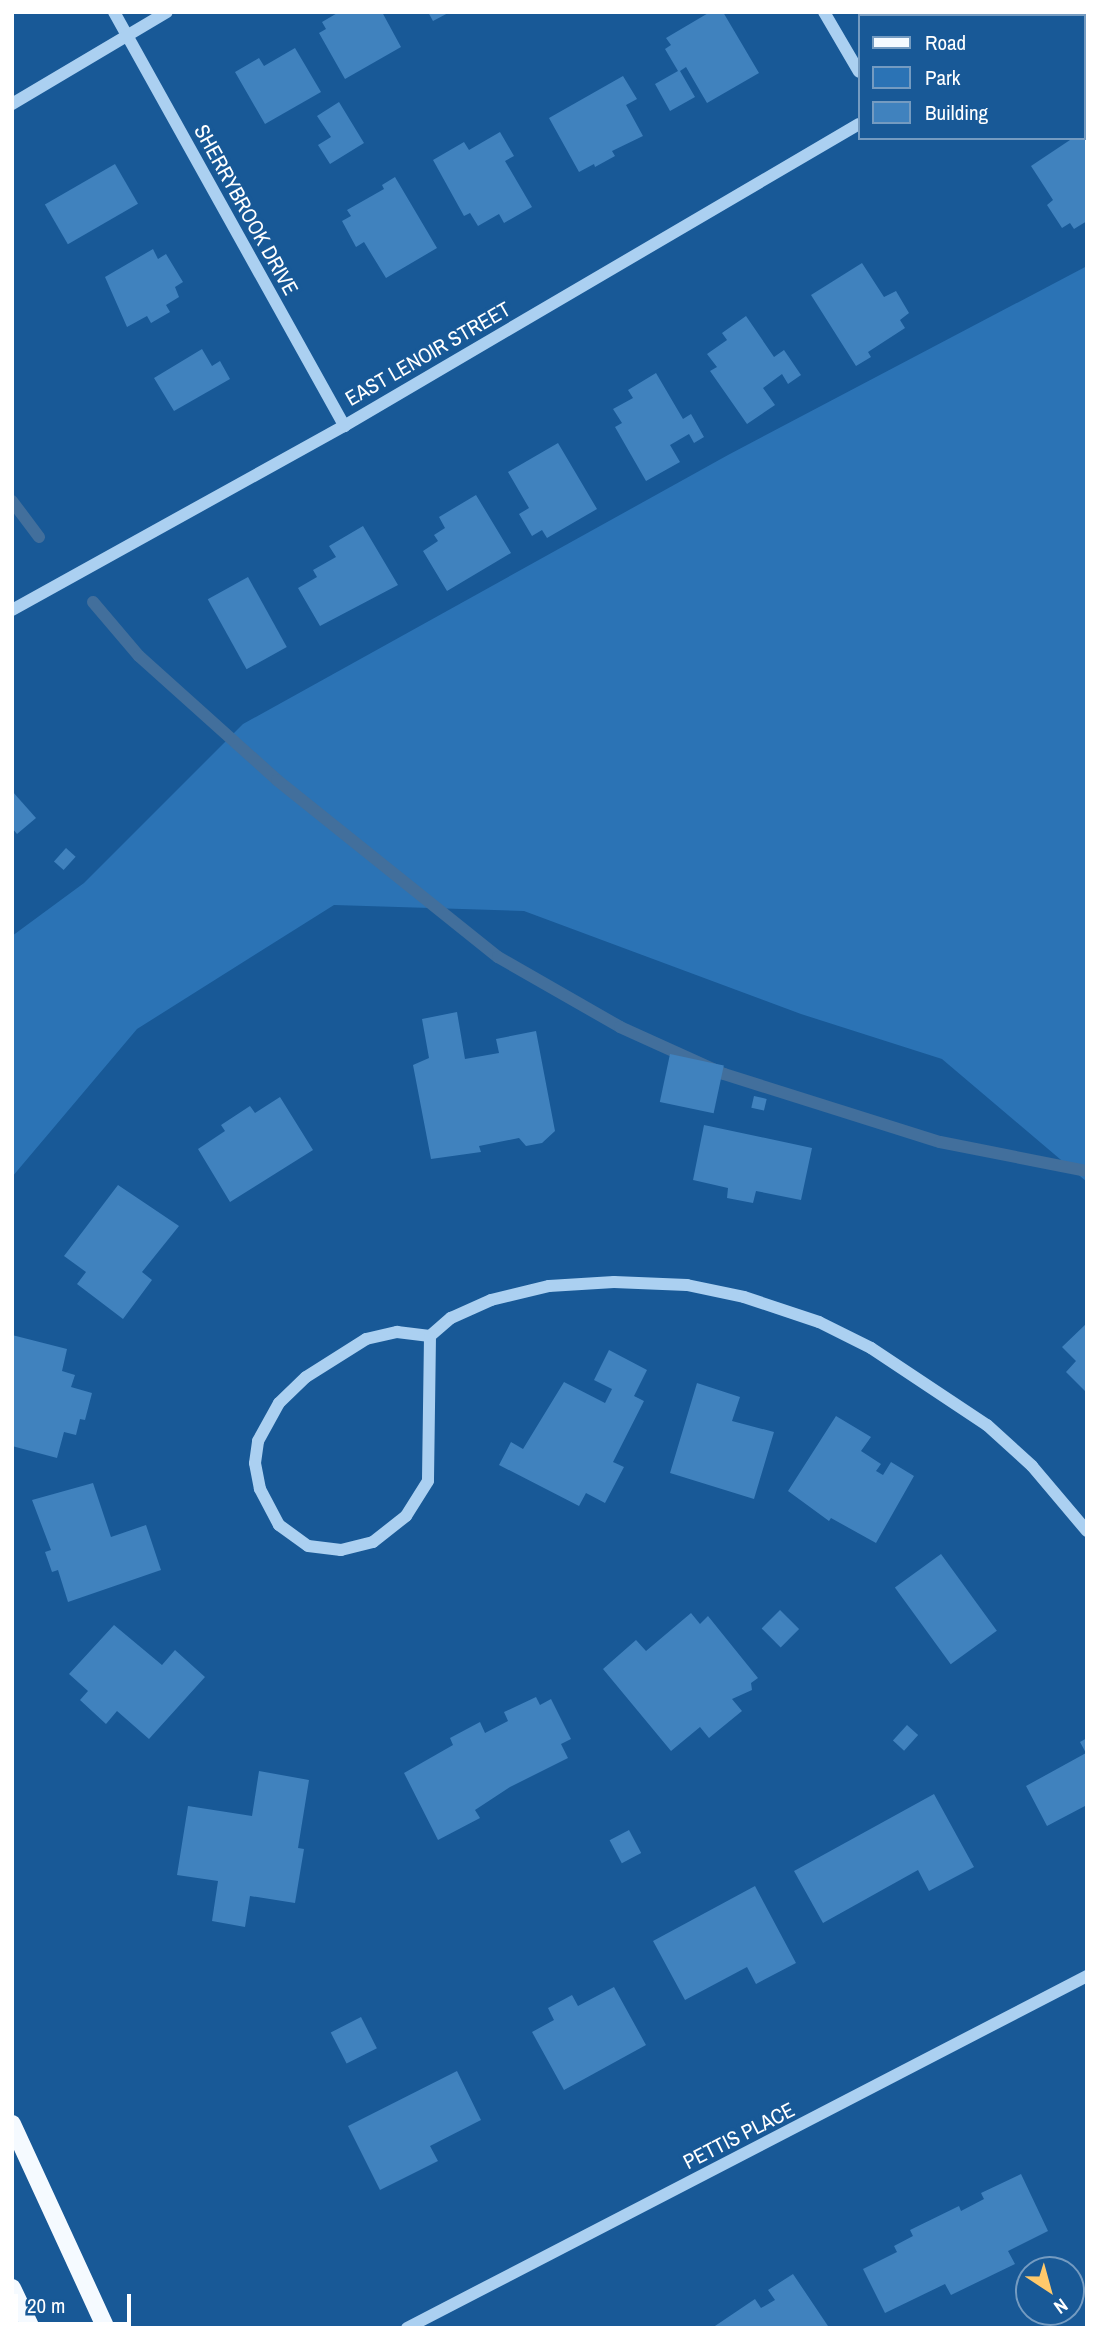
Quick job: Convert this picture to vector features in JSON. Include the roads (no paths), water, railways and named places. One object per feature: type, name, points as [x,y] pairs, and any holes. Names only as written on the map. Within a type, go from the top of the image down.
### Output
[{"type":"main road","points":[[12,2124],[106,2328]]},
{"type":"main road","points":[[12,2288],[31,2328]]},
{"type":"street","name":"SHERRYBROOK DRIVE","points":[[114,12],[344,426]]},
{"type":"street","points":[[12,104],[167,12]]},
{"type":"street","points":[[824,12],[858,70]]},
{"type":"street","name":"EAST LENOIR STREET","points":[[12,610],[344,426],[858,125]]},
{"type":"street","points":[[430,1336],[428,1480],[406,1516],[373,1542],[341,1550],[308,1546],[279,1525],[260,1489],[258,1441],[279,1403],[306,1377],[366,1339],[397,1332],[430,1336],[451,1318],[491,1300],[549,1286],[614,1282],[687,1285],[744,1297],[819,1322],[929,1383],[987,1425],[1032,1466],[1087,1531]]},
{"type":"street","name":"PETTIS PLACE","points":[[407,2328],[1087,1976]]},
{"type":"waterway","points":[[12,501],[39,537]]},
{"type":"waterway","points":[[93,602],[139,656],[277,780],[498,957],[620,1027],[724,1074],[940,1142],[1087,1171]]}]
